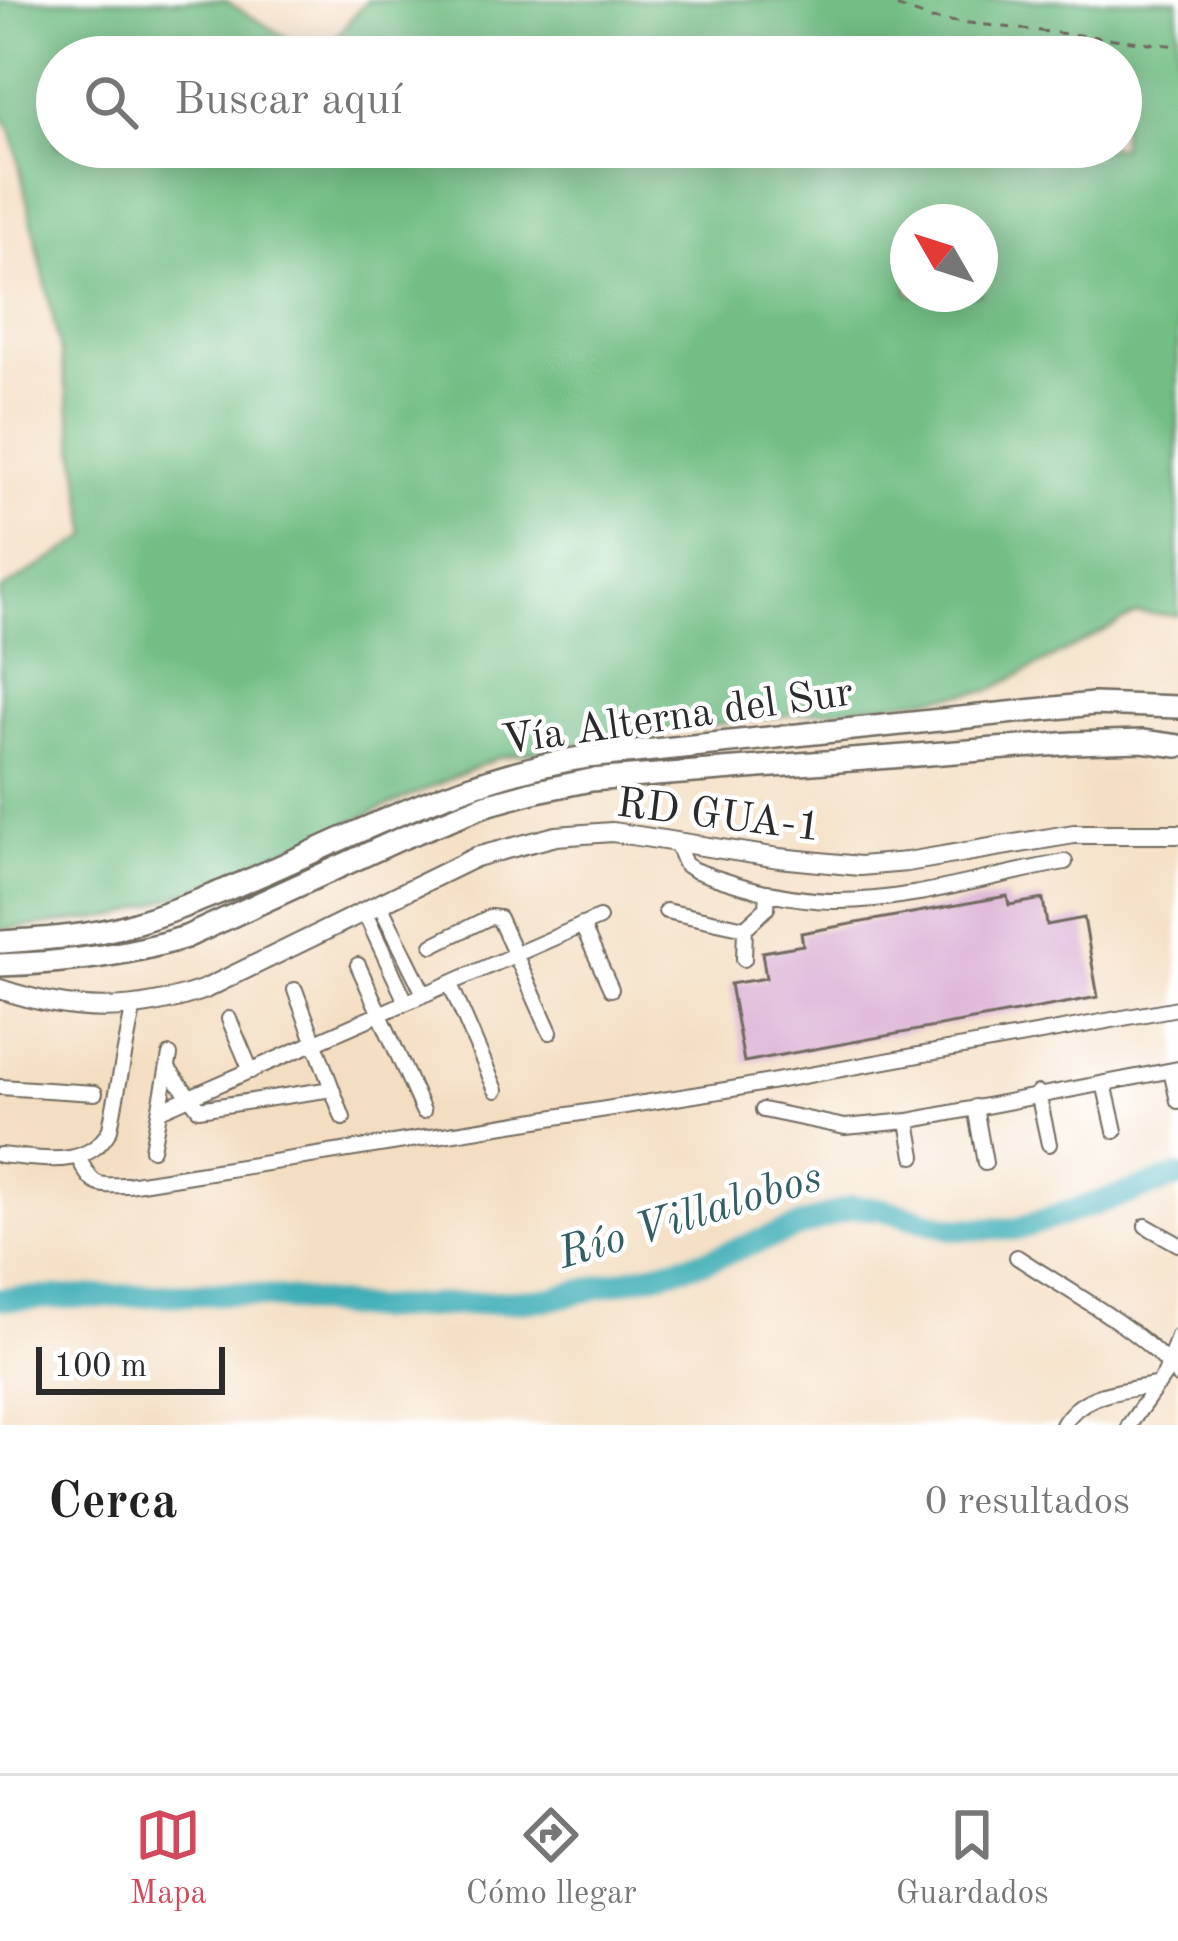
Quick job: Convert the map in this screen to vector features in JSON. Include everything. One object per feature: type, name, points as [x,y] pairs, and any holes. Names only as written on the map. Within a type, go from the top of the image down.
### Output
[{"type":"highway","name":"Vía Alterna del Sur","points":[[0,942],[95,933],[149,919],[479,781],[538,765],[1094,704],[1178,707]]},
{"type":"highway","name":"Vía Alterna del Sur","points":[[10,965],[149,949],[486,805],[591,780],[1073,743],[1142,741],[1178,746]]},
{"type":"main road","name":"RD GUA-1","points":[[0,989],[64,1007],[133,1009],[205,989],[476,857],[522,842],[612,832],[860,866],[1074,834],[1178,834]]},
{"type":"street","points":[[675,840],[685,864],[694,870],[768,892],[837,901],[923,892],[1065,862]]},
{"type":"street","points":[[744,959],[745,928],[767,908],[768,892]]},
{"type":"street","points":[[371,907],[424,994]]},
{"type":"street","points":[[371,907],[406,1002]]},
{"type":"street","points":[[666,910],[745,928]]},
{"type":"street","points":[[433,945],[495,916],[550,1032]]},
{"type":"street","points":[[160,1110],[599,918]]},
{"type":"street","points":[[583,925],[611,989]]},
{"type":"street","points":[[358,964],[423,1111]]},
{"type":"street","points":[[450,984],[496,1090]]},
{"type":"street","points":[[295,990],[343,1118]]},
{"type":"street","points":[[78,1157],[90,1180],[99,1186],[128,1185],[710,1093],[1178,1008]]},
{"type":"street","points":[[0,1155],[78,1157],[95,1150],[110,1129],[133,1009]]},
{"type":"street","points":[[229,1019],[251,1071]]},
{"type":"street","points":[[152,1149],[170,1062],[196,1107],[205,1109],[332,1089]]},
{"type":"street","points":[[763,1110],[845,1127],[908,1120],[1174,1070],[1178,1101]]},
{"type":"street","points":[[1104,1083],[1115,1131]]},
{"type":"street","points":[[0,1087],[95,1093]]},
{"type":"street","points":[[1038,1093],[1049,1144]]},
{"type":"street","points":[[975,1107],[985,1162]]},
{"type":"street","points":[[908,1120],[914,1156]]},
{"type":"street","points":[[1146,1226],[1178,1244]]},
{"type":"street","points":[[1017,1257],[1175,1368]]},
{"type":"street","points":[[1129,1425],[1175,1368],[1178,1336]]},
{"type":"street","points":[[1063,1425],[1075,1408],[1095,1396],[1159,1384]]},
{"type":"path","points":[[880,0],[931,19],[1087,36]]},
{"type":"path","points":[[1142,42],[1178,46]]},
{"type":"green space","points":[[0,0],[224,0],[284,36],[36,36],[36,168],[1142,168],[1142,36],[337,36],[367,0],[1178,0],[1178,616],[1138,613],[989,691],[747,720],[500,757],[204,886],[120,916],[0,930],[0,591],[89,536],[61,353],[12,132],[0,114]]},
{"type":"building","points":[[1007,896],[1009,905],[1043,899],[1047,925],[1084,918],[1098,997],[744,1062],[730,984],[766,978],[762,952],[803,945],[801,933]]},
{"type":"waterway","name":"Río Villalobos","points":[[0,1299],[234,1293],[372,1309],[550,1299],[705,1261],[852,1207],[881,1209],[954,1229],[1017,1229],[1178,1177]]}]
